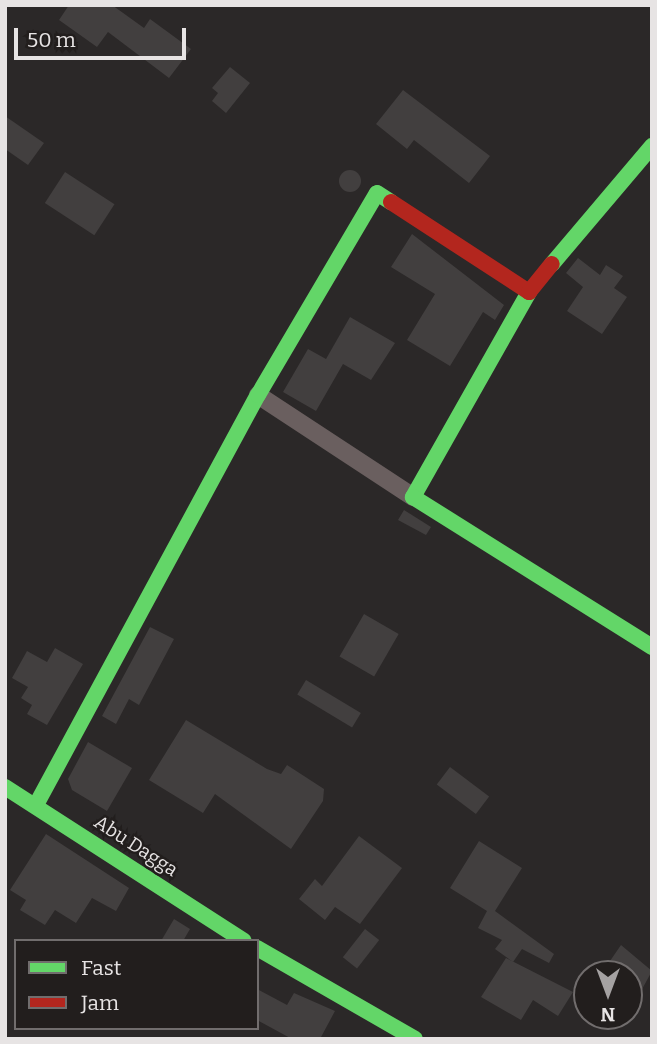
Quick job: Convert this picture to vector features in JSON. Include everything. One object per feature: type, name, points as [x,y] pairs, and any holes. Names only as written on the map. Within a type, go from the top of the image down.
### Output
[{"type":"street","points":[[413,497],[529,292],[652,146]]},
{"type":"street","points":[[36,805],[258,395],[377,193],[529,292]]},
{"type":"street","points":[[258,395],[652,648]]},
{"type":"street","name":"Abu Dagga","points":[[5,787],[241,939]]},
{"type":"street","points":[[259,949],[415,1039]]},
{"type":"building","points":[[69,5],[112,5],[144,28],[150,19],[191,49],[169,78],[108,32],[97,47],[59,20]]},
{"type":"building","points":[[230,67],[250,83],[226,113],[212,101],[218,93],[212,88]]},
{"type":"building","points":[[403,90],[490,156],[469,183],[414,140],[407,149],[376,124]]},
{"type":"building","points":[[5,116],[44,143],[28,165],[5,149]]},
{"type":"building","points":[[350,170],[358,173],[361,181],[358,189],[350,192],[342,189],[339,181],[342,173]]},
{"type":"building","points":[[65,172],[114,204],[94,235],[45,203]]},
{"type":"building","points":[[412,234],[504,305],[495,320],[483,312],[450,366],[407,340],[435,294],[391,267]]},
{"type":"building","points":[[578,258],[600,275],[606,265],[623,276],[614,288],[627,297],[602,334],[567,311],[583,287],[566,273]]},
{"type":"building","points":[[350,317],[395,343],[371,380],[343,364],[316,411],[283,392],[308,349],[326,359]]},
{"type":"building","points":[[404,510],[431,527],[426,535],[398,520]]},
{"type":"building","points":[[364,614],[399,634],[374,676],[340,656]]},
{"type":"building","points":[[150,627],[174,639],[139,705],[129,699],[116,724],[102,716]]},
{"type":"building","points":[[55,648],[83,664],[47,725],[27,714],[32,705],[21,698],[28,687],[12,678],[27,651],[47,662]]},
{"type":"building","points":[[306,680],[361,713],[352,728],[297,695]]},
{"type":"building","points":[[186,720],[267,769],[281,774],[287,765],[324,789],[323,801],[291,849],[215,794],[203,813],[149,780]]},
{"type":"building","points":[[88,742],[132,768],[107,811],[72,790],[68,779]]},
{"type":"building","points":[[450,767],[489,796],[476,814],[437,785]]},
{"type":"building","points":[[46,834],[129,888],[116,911],[92,898],[76,923],[55,910],[45,925],[20,910],[26,900],[10,890]]},
{"type":"building","points":[[359,836],[402,868],[360,924],[335,907],[325,920],[299,899],[315,879],[322,886]]},
{"type":"building","points":[[479,841],[522,868],[495,911],[554,954],[549,963],[522,949],[513,962],[495,949],[502,940],[478,928],[487,911],[450,888]]},
{"type":"building","points":[[174,919],[190,929],[184,939],[162,939]]},
{"type":"building","points":[[365,929],[379,940],[357,968],[343,957]]},
{"type":"building","points":[[621,945],[639,960],[611,960]]},
{"type":"building","points":[[506,958],[573,992],[558,1016],[533,1000],[521,1020],[481,997]]},
{"type":"building","points":[[643,963],[652,971],[643,987]]},
{"type":"building","points":[[259,990],[287,1005],[294,993],[335,1011],[320,1039],[292,1039],[259,1021]]},
{"type":"traffic: fast","points":[[552,264],[652,146]]},
{"type":"traffic: fast","points":[[36,805],[258,395],[377,193],[391,202]]},
{"type":"traffic: fast","points":[[529,292],[413,497],[652,647]]},
{"type":"traffic: fast","points":[[5,787],[241,939]]},
{"type":"traffic: fast","points":[[259,949],[415,1039]]},
{"type":"traffic: jam","points":[[391,202],[529,292],[552,264]]}]
